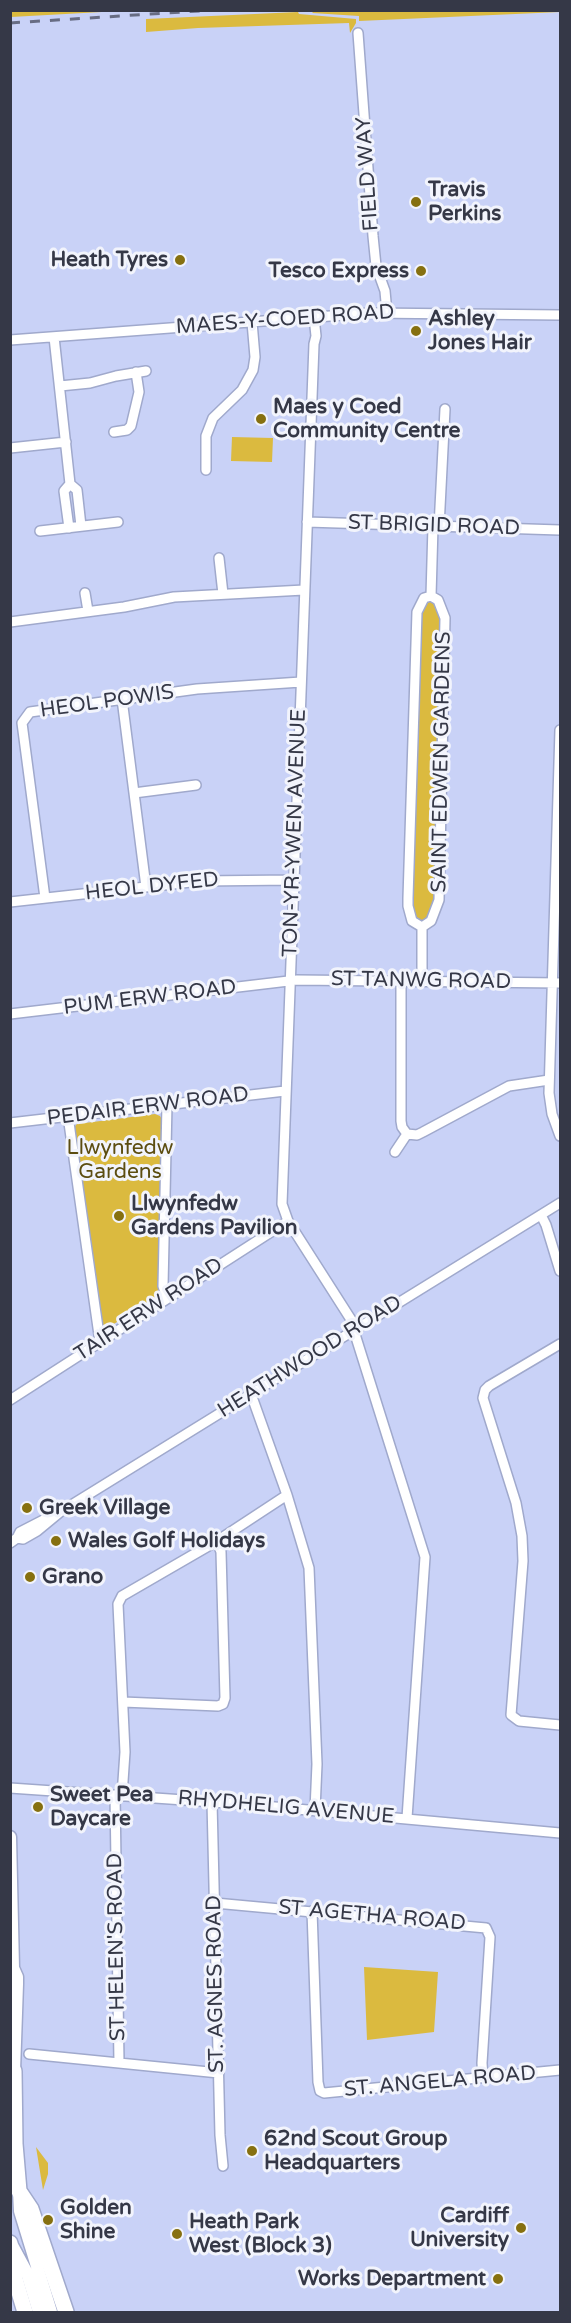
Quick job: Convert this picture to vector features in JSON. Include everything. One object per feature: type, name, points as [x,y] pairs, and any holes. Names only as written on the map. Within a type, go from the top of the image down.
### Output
[{"type":"highway","points":[[12,2068],[19,2191],[31,2209],[66,2313]]},
{"type":"highway","points":[[11,2244],[20,2308]]},
{"type":"main road","points":[[10,1837],[12,1971],[17,1977],[12,2068]]},
{"type":"main road","points":[[19,2191],[20,2211],[36,2283],[39,2313]]},
{"type":"main road","points":[[11,2244],[27,2273],[36,2283],[51,2313]]},
{"type":"street","name":"FIELD WAY","points":[[358,33],[376,266],[385,291],[387,313]]},
{"type":"street","name":"MAES-Y-COED ROAD","points":[[10,340],[387,313],[561,315]]},
{"type":"street","name":"TON-YR-YWEN AVENUE","points":[[314,317],[316,336],[304,590],[282,1204],[288,1221],[355,1330],[425,1557],[406,1818]]},
{"type":"street","points":[[206,470],[206,436],[213,418],[246,385],[253,370],[255,357],[252,322]]},
{"type":"street","points":[[54,337],[70,484],[77,490],[81,526]]},
{"type":"street","points":[[60,386],[90,383],[141,372],[131,426],[127,430],[114,432]]},
{"type":"street","name":"SAINT EDWEN GARDENS","points":[[430,596],[445,410]]},
{"type":"street","points":[[10,448],[66,442]]},
{"type":"street","points":[[69,528],[64,491],[70,484]]},
{"type":"street","points":[[40,531],[118,522]]},
{"type":"street","name":"ST BRIGID ROAD","points":[[307,522],[561,530]]},
{"type":"street","points":[[219,558],[223,594]]},
{"type":"street","points":[[10,622],[124,607],[174,597],[304,590]]},
{"type":"street","points":[[85,593],[87,611]]},
{"type":"street","name":"SAINT EDWEN GARDENS","points":[[430,596],[438,600],[445,618],[439,878],[438,907],[430,921],[422,927],[412,921],[408,898],[417,612],[424,598],[430,596]]},
{"type":"street","name":"HEOL POWIS","points":[[45,898],[22,723],[30,712],[216,687],[301,682]]},
{"type":"street","points":[[122,699],[146,887]]},
{"type":"street","points":[[561,730],[556,983],[549,1080],[550,1103],[561,1136]]},
{"type":"street","points":[[134,793],[196,786]]},
{"type":"street","name":"HEOL DYFED","points":[[10,902],[229,879],[293,879]]},
{"type":"street","points":[[422,927],[422,982]]},
{"type":"street","name":"ST TANWG ROAD","points":[[290,981],[556,983]]},
{"type":"street","name":"PUM ERW ROAD","points":[[10,1014],[290,981]]},
{"type":"street","points":[[401,982],[401,1121],[407,1134],[417,1135],[508,1086],[549,1080]]},
{"type":"street","name":"PEDAIR ERW ROAD","points":[[10,1123],[285,1091]]},
{"type":"street","points":[[167,1104],[164,1286],[167,1298]]},
{"type":"street","points":[[68,1116],[100,1342]]},
{"type":"street","points":[[395,1152],[407,1134]]},
{"type":"street","name":"HEATHWOOD ROAD","points":[[14,1541],[20,1532],[60,1512],[561,1203]]},
{"type":"street","points":[[541,1215],[561,1270]]},
{"type":"street","name":"TAIR ERW ROAD","points":[[10,1400],[288,1221]]},
{"type":"street","points":[[561,1344],[489,1386],[483,1398],[516,1503],[522,1536],[523,1561],[510,1711],[513,1718],[519,1721],[561,1725]]},
{"type":"street","points":[[251,1394],[287,1495],[309,1568],[317,1764],[315,1810]]},
{"type":"street","points":[[123,1702],[218,1706],[223,1704],[225,1698],[221,1552],[217,1541],[287,1495]]},
{"type":"street","name":"ST HELEN'S ROAD","points":[[119,2063],[119,1795],[125,1752],[118,1604],[122,1596],[217,1541]]},
{"type":"street","name":"RHYDHELIG AVENUE","points":[[10,1788],[315,1810],[561,1833]]},
{"type":"street","name":"ST. AGNES ROAD","points":[[212,1802],[223,2166]]},
{"type":"street","name":"ST AGETHA ROAD","points":[[215,1903],[486,1928],[490,1937],[483,2078]]},
{"type":"street","name":"ST. ANGELA ROAD","points":[[312,1911],[320,2091],[324,2093],[561,2070]]},
{"type":"street","points":[[29,2054],[219,2073]]},
{"type":"green space","points":[[11,10],[120,10],[120,11],[11,17]]},
{"type":"green space","points":[[315,10],[560,10],[560,12],[359,21],[359,16],[312,13]]},
{"type":"green space","points":[[298,12],[299,14],[356,19],[356,23],[350,33],[349,23],[146,32],[146,19]]},
{"type":"green space","points":[[232,437],[273,438],[272,462],[231,461]]},
{"type":"green space","points":[[427,601],[434,601],[442,614],[435,905],[426,921],[422,922],[417,921],[412,912],[420,615]]},
{"type":"green space","name":"Llwynfedw Gardens","points":[[155,1114],[163,1121],[159,1295],[103,1331],[74,1127],[77,1124]]},
{"type":"green space","points":[[364,1967],[438,1972],[434,2032],[367,2040]]},
{"type":"green space","points":[[36,2147],[48,2163],[48,2174],[43,2190]]},
{"type":"railway","points":[[10,23],[214,10]]},
{"type":"place","name":"Travis Perkins","points":[[416,202]]},
{"type":"place","name":"Heath Tyres","points":[[180,260]]},
{"type":"place","name":"Tesco Express","points":[[421,271]]},
{"type":"place","name":"Ashley Jones Hair","points":[[416,331]]},
{"type":"place","name":"Maes y Coed Community Centre","points":[[261,419]]},
{"type":"place","name":"Llwynfedw Gardens Pavilion","points":[[119,1216]]},
{"type":"place","name":"Greek Village","points":[[27,1508]]},
{"type":"place","name":"Wales Golf Holidays","points":[[56,1541]]},
{"type":"place","name":"Grano","points":[[30,1577]]},
{"type":"place","name":"Sweet Pea Daycare","points":[[38,1807]]},
{"type":"place","name":"62nd Scout Group Headquarters","points":[[252,2151]]},
{"type":"place","name":"Golden Shine","points":[[48,2220]]},
{"type":"place","name":"Cardiff University","points":[[521,2228]]},
{"type":"place","name":"Heath Park West (Block 3)","points":[[177,2234]]},
{"type":"place","name":"Works Department","points":[[498,2279]]}]
